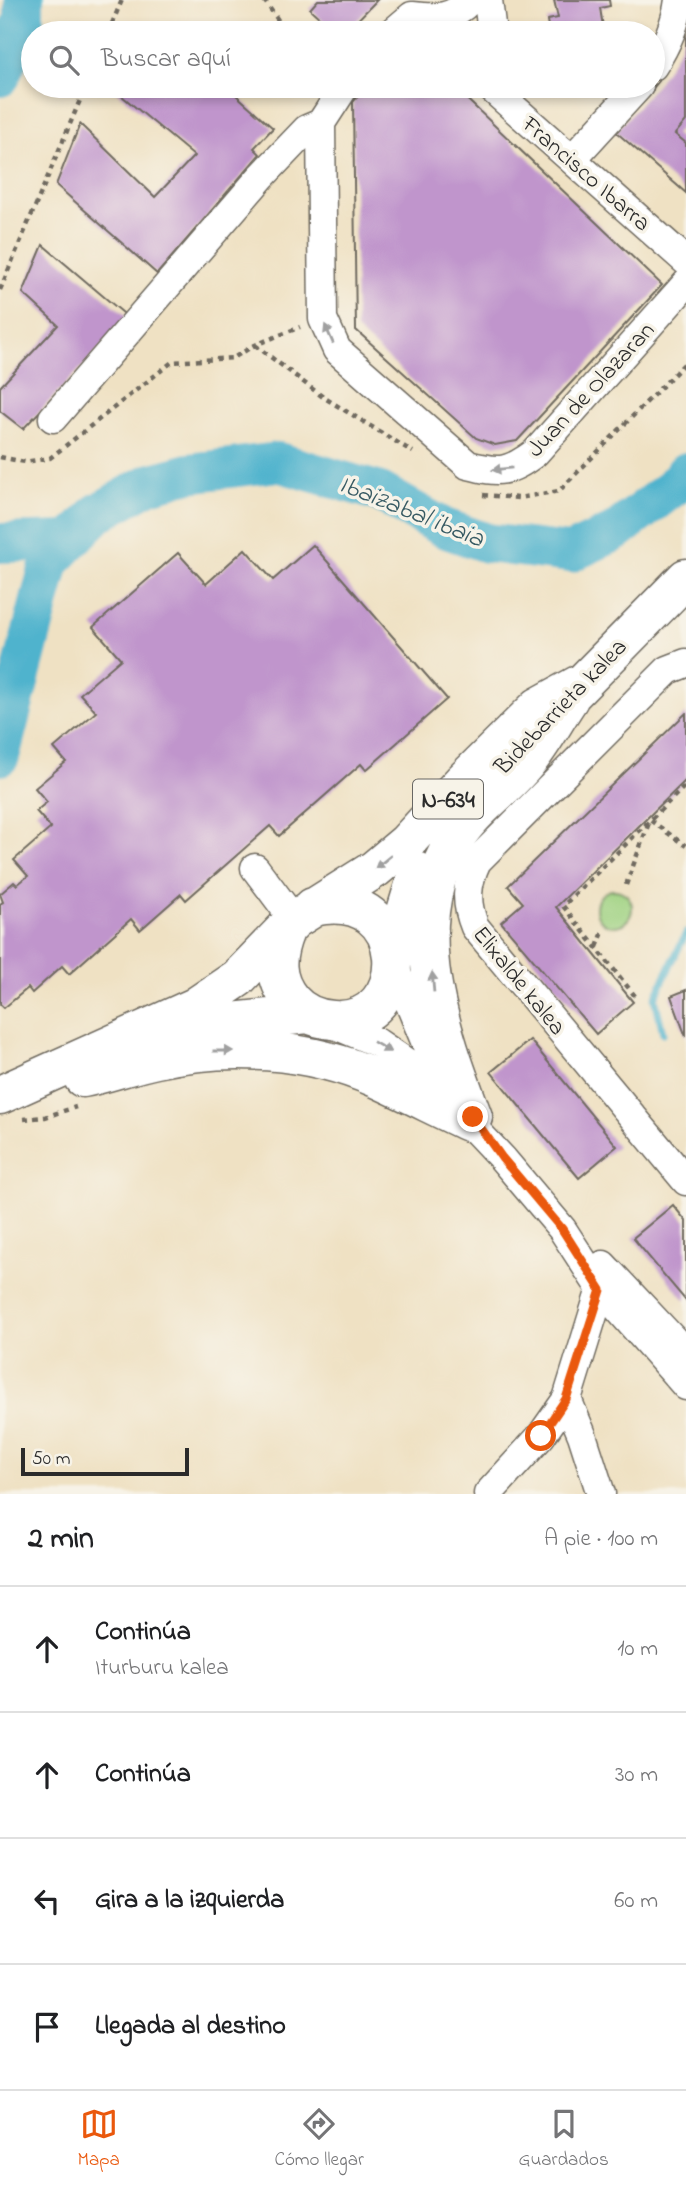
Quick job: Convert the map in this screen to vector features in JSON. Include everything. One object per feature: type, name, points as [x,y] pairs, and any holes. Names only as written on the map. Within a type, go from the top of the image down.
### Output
[{"type":"highway","name":"Bidebarrieta kalea","points":[[393,960],[416,876],[427,853],[466,803],[533,737],[578,685],[686,579]]},
{"type":"highway","name":"N-634","points":[[6,1108],[36,1080],[195,1007],[238,978],[297,919],[375,869],[407,843],[462,782],[538,707],[578,685]]},
{"type":"highway","points":[[471,1120],[434,996],[429,945],[431,905],[439,872],[454,840],[470,818],[531,758],[578,685]]},
{"type":"highway","points":[[314,1016],[292,1003],[282,987],[276,968],[278,949],[297,919],[339,904],[364,911],[378,922],[388,936],[393,960]]},
{"type":"highway","name":"N-634","points":[[36,1080],[202,1025],[314,1016],[340,1020],[360,1015],[377,1003],[388,986],[393,960]]},
{"type":"highway","points":[[36,1080],[85,1078],[157,1059],[212,1051],[274,1052],[317,1058],[375,1077],[471,1120]]},
{"type":"street","points":[[408,21],[456,15],[470,0]]},
{"type":"street","points":[[488,0],[491,21]]},
{"type":"street","points":[[665,47],[679,0]]},
{"type":"street","points":[[53,418],[261,177],[307,129],[321,123],[337,98]]},
{"type":"street","name":"Francisco Ibarra","points":[[510,98],[686,261]]},
{"type":"street","points":[[573,159],[628,98]]},
{"type":"street","name":"Juan de Olazaran","points":[[321,123],[323,319],[337,350],[468,465],[513,470],[535,453],[686,284]]},
{"type":"street","name":"Elixalde kalea","points":[[686,663],[668,670],[477,861],[468,880],[467,910],[475,927],[686,1181]]},
{"type":"street","points":[[255,868],[297,919]]},
{"type":"street","points":[[393,960],[432,1058],[471,1120]]},
{"type":"street","points":[[314,1016],[378,1043],[422,1073],[471,1120],[562,1229],[601,1290],[686,1386]]},
{"type":"street","points":[[562,1229],[576,1236],[686,1353]]},
{"type":"street","points":[[488,1494],[541,1436],[566,1399],[601,1290],[587,1248]]},
{"type":"street","points":[[624,1315],[645,1326],[679,1361],[686,1363]]},
{"type":"street","points":[[566,1399],[582,1435],[601,1494]]},
{"type":"path","points":[[113,21],[122,0]]},
{"type":"path","points":[[264,0],[279,21]]},
{"type":"path","points":[[0,290],[81,98]]},
{"type":"path","points":[[0,457],[25,462],[50,458],[172,362],[233,358],[255,345],[323,319]]},
{"type":"path","points":[[255,345],[323,397],[417,454]]},
{"type":"path","points":[[475,490],[487,497],[519,498],[559,491],[686,362]]},
{"type":"path","points":[[635,996],[563,906],[686,785]]},
{"type":"path","points":[[650,820],[686,846]]},
{"type":"path","points":[[626,885],[650,820]]},
{"type":"path","points":[[597,947],[603,932]]},
{"type":"path","points":[[6,1108],[45,1118],[80,1105]]},
{"type":"green space","points":[[614,890],[627,895],[632,908],[627,921],[614,926],[601,921],[596,908],[601,895]]},
{"type":"building","points":[[318,0],[377,0],[357,21],[323,21],[310,9]]},
{"type":"building","points":[[554,0],[609,0],[610,6],[600,8],[602,21],[547,21],[558,18]]},
{"type":"building","points":[[686,29],[686,121],[675,134],[686,143],[686,193],[616,132],[645,98],[665,98],[665,72],[678,51]]},
{"type":"building","points":[[124,98],[239,98],[273,128],[254,148],[260,154],[157,274],[56,185],[80,124],[155,197],[194,156]]},
{"type":"building","points":[[356,98],[466,98],[662,285],[517,441],[495,445],[476,438],[356,330],[353,102]]},
{"type":"building","points":[[43,245],[129,318],[23,429],[0,411],[0,387],[58,325],[23,293]]},
{"type":"building","points":[[313,545],[447,699],[366,770],[361,764],[279,836],[270,826],[186,900],[181,894],[140,930],[131,919],[69,974],[62,966],[32,993],[28,988],[4,1008],[0,1004],[0,904],[3,902],[0,894],[14,882],[17,885],[28,876],[14,860],[51,828],[36,811],[47,802],[35,788],[66,762],[54,748],[96,712],[80,694],[121,659],[93,627],[178,553],[206,584],[245,549],[273,580]]},
{"type":"building","points":[[686,713],[686,780],[556,907],[633,1002],[596,1034],[501,922],[523,903],[508,886]]},
{"type":"building","points":[[686,990],[686,1037],[671,996]]},
{"type":"building","points":[[530,1040],[617,1146],[579,1178],[491,1072]]},
{"type":"building","points":[[673,1205],[686,1221],[686,1301],[633,1238]]},
{"type":"waterway","points":[[23,21],[24,0]]},
{"type":"waterway","points":[[0,77],[21,26]]},
{"type":"waterway","name":"Ibaizabal ibaia","points":[[0,756],[50,562],[98,513],[149,484],[189,473],[278,462],[380,492],[444,528],[487,543],[570,553],[615,532],[672,488],[686,472]]},
{"type":"waterway","points":[[0,543],[67,541]]},
{"type":"waterway","points":[[663,1033],[655,998],[686,933]]},
{"type":"route","points":[[473,1117],[502,1158],[562,1229],[601,1290],[566,1399],[541,1436]]}]
